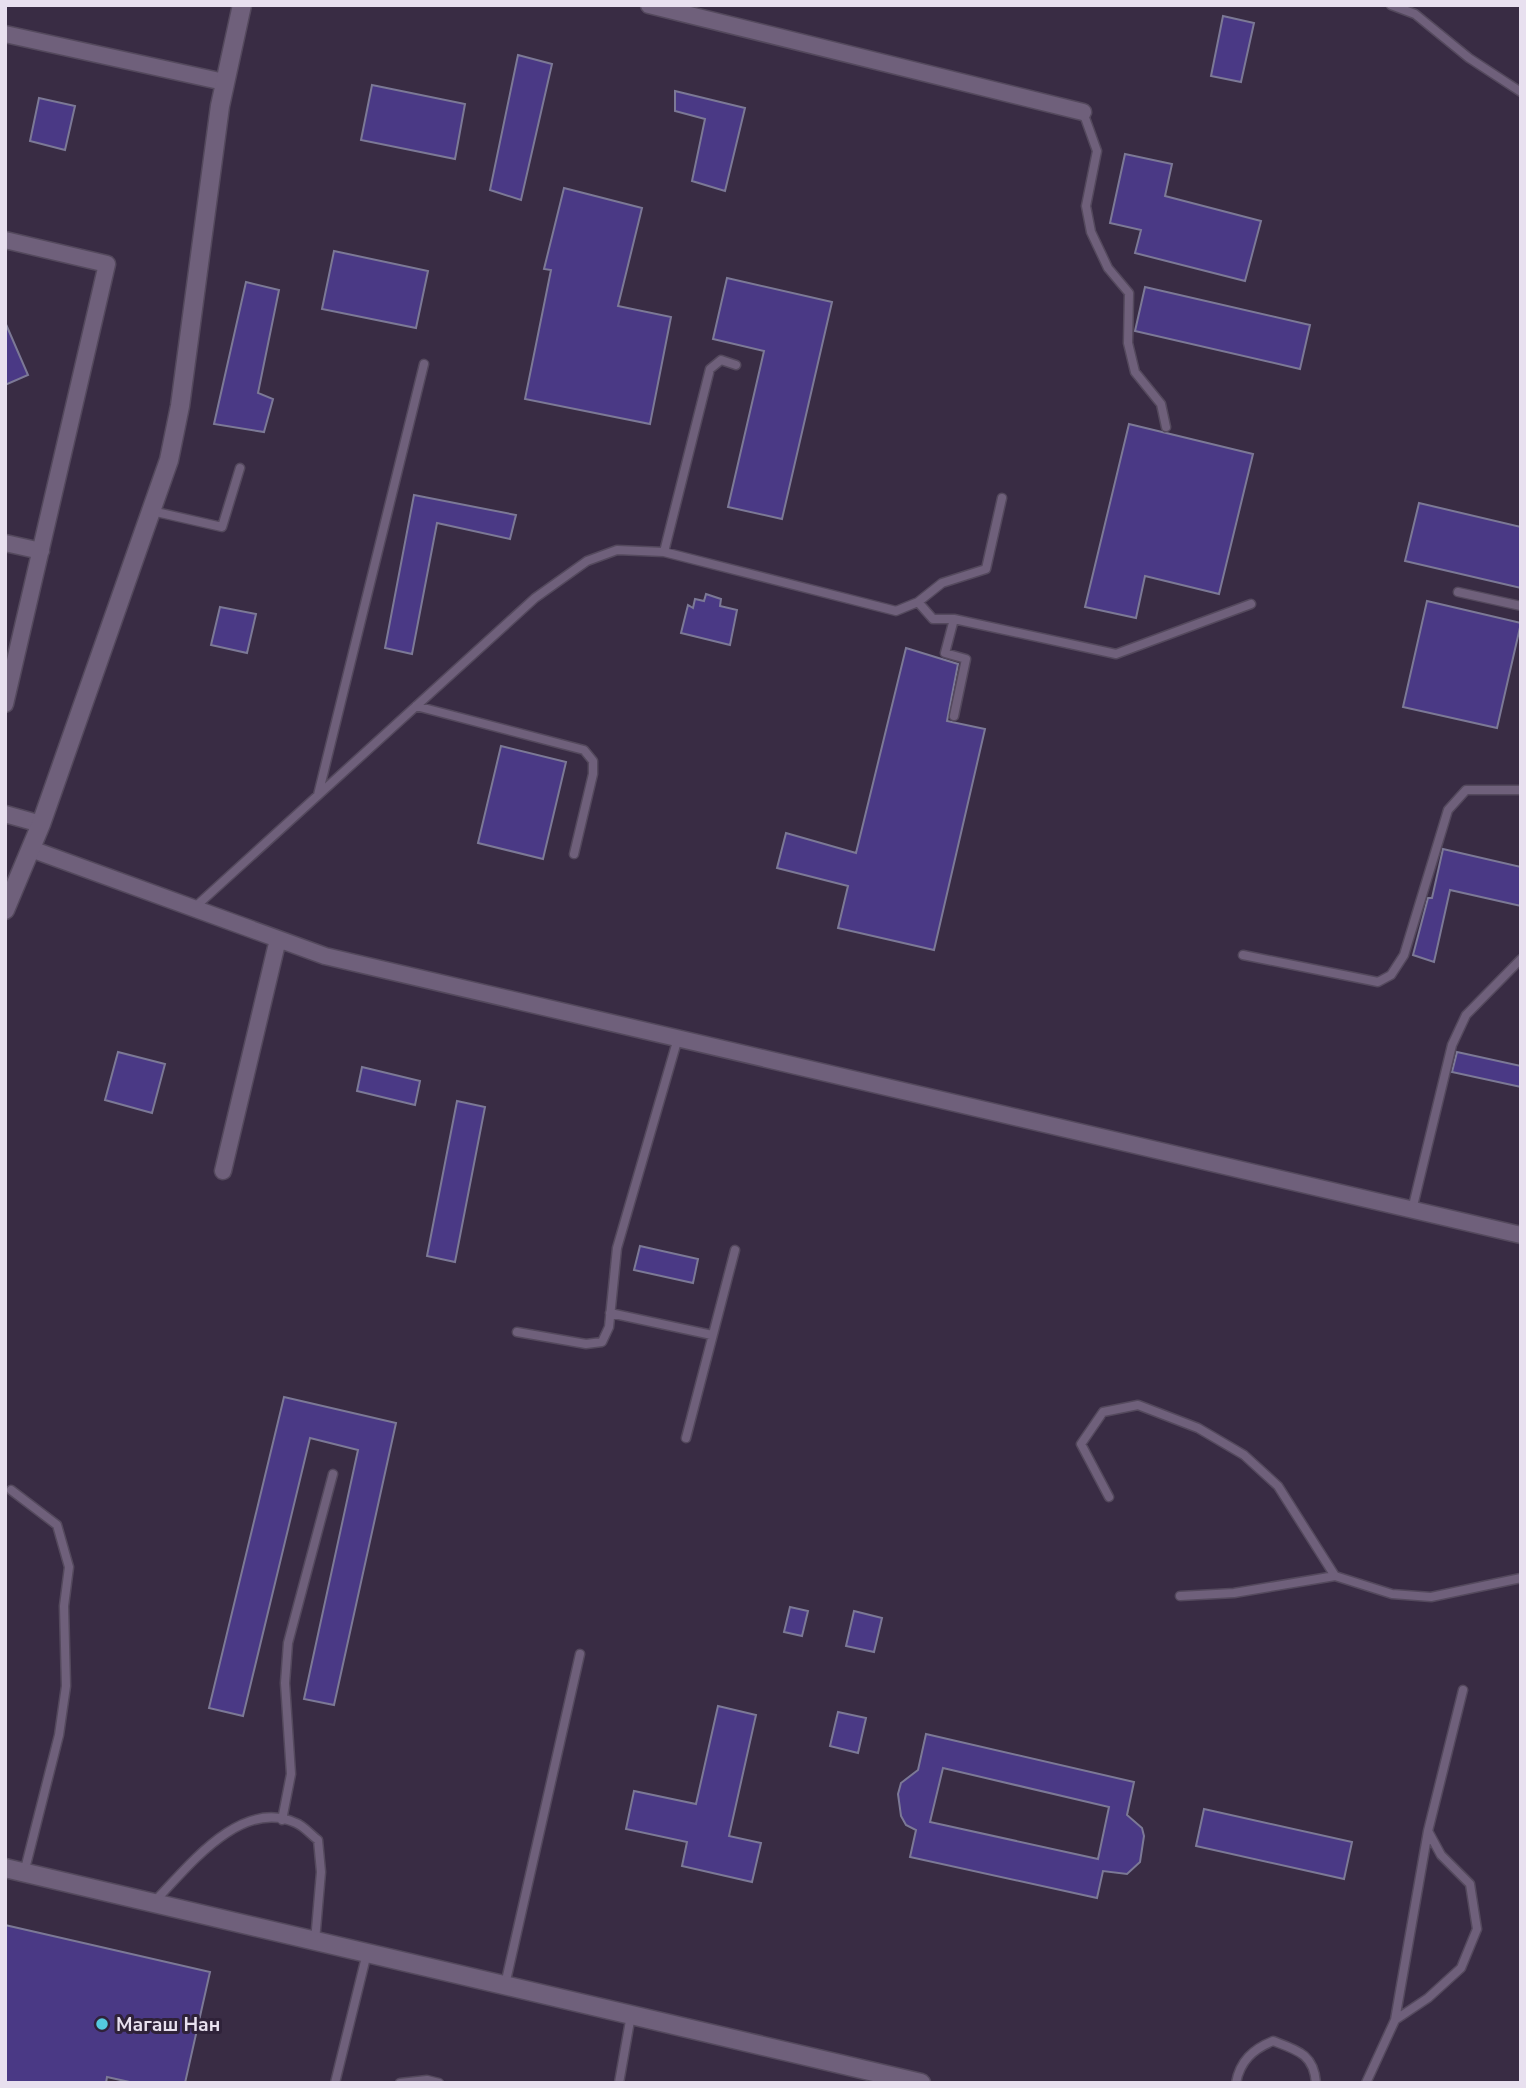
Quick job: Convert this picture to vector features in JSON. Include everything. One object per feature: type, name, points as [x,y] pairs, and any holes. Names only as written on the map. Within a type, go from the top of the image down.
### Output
[{"type":"street","points":[[5,910],[41,824],[169,460],[180,406],[224,82],[242,5]]},
{"type":"street","points":[[649,5],[1083,112]]},
{"type":"street","points":[[5,34],[224,82]]},
{"type":"street","points":[[5,240],[107,264],[5,704]]},
{"type":"street","points":[[5,543],[40,551]]},
{"type":"street","points":[[5,814],[41,824]]},
{"type":"street","points":[[31,849],[325,956],[1521,1235]]},
{"type":"street","points":[[223,1171],[278,939]]},
{"type":"street","points":[[5,1868],[920,2083]]},
{"type":"lane","points":[[1391,5],[1415,14],[1469,58],[1521,92]]},
{"type":"lane","points":[[1083,112],[1097,151],[1086,206],[1091,232],[1108,268],[1129,293],[1128,343],[1135,372],[1161,404],[1167,427]]},
{"type":"lane","points":[[664,552],[710,369],[721,359],[736,365]]},
{"type":"lane","points":[[318,795],[424,363]]},
{"type":"lane","points":[[152,511],[222,527],[240,468]]},
{"type":"lane","points":[[194,908],[535,597],[587,561],[617,550],[664,552],[896,611],[918,602],[942,583],[986,569],[1002,498]]},
{"type":"lane","points":[[1458,592],[1521,606]]},
{"type":"lane","points":[[918,602],[933,619],[954,619],[1116,654],[1251,604]]},
{"type":"lane","points":[[954,619],[945,653],[966,659],[954,716]]},
{"type":"lane","points":[[416,706],[584,750],[593,761],[593,774],[574,854]]},
{"type":"lane","points":[[1243,955],[1378,982],[1391,975],[1404,955],[1448,810],[1465,790],[1521,790]]},
{"type":"lane","points":[[1412,1210],[1452,1045],[1466,1015],[1521,959]]},
{"type":"lane","points":[[517,1332],[586,1344],[603,1342],[610,1313],[617,1248],[678,1038]]},
{"type":"lane","points":[[686,1438],[736,1250]]},
{"type":"lane","points":[[610,1313],[712,1335]]},
{"type":"lane","points":[[1109,1497],[1082,1444],[1103,1412],[1138,1405],[1198,1428],[1244,1455],[1278,1486],[1335,1576]]},
{"type":"lane","points":[[282,1820],[291,1774],[285,1684],[288,1643],[333,1474]]},
{"type":"lane","points":[[11,1490],[57,1525],[68,1567],[64,1606],[66,1686],[59,1735],[24,1873]]},
{"type":"lane","points":[[1180,1596],[1234,1593],[1335,1576],[1392,1594],[1431,1597],[1521,1578]]},
{"type":"lane","points":[[505,1985],[580,1654]]},
{"type":"lane","points":[[1366,2083],[1395,2020],[1428,1831],[1463,1690]]},
{"type":"lane","points":[[153,1903],[192,1862],[234,1828],[267,1817],[296,1823],[317,1840],[321,1872],[315,1941]]},
{"type":"lane","points":[[1395,2020],[1428,1998],[1461,1968],[1477,1929],[1470,1884],[1441,1855],[1428,1831]]},
{"type":"lane","points":[[335,2083],[367,1953]]},
{"type":"lane","points":[[619,2083],[631,2015]]},
{"type":"lane","points":[[1236,2083],[1239,2066],[1259,2046],[1273,2041],[1306,2054],[1315,2068],[1316,2083]]},
{"type":"lane","points":[[400,2083],[439,2083]]},
{"type":"building","points":[[1223,16],[1254,23],[1241,82],[1211,76]]},
{"type":"building","points":[[518,55],[552,64],[521,200],[490,190]]},
{"type":"building","points":[[372,85],[465,104],[455,159],[361,140]]},
{"type":"building","points":[[675,91],[745,108],[725,191],[692,181],[705,119],[675,111]]},
{"type":"building","points":[[39,98],[75,106],[65,150],[30,141]]},
{"type":"building","points":[[1125,154],[1172,164],[1165,196],[1261,221],[1245,281],[1135,253],[1141,230],[1110,223]]},
{"type":"building","points":[[564,188],[642,208],[618,306],[671,317],[650,424],[525,399],[551,270],[544,269]]},
{"type":"building","points":[[334,251],[428,271],[416,328],[322,309]]},
{"type":"building","points":[[727,278],[832,302],[782,519],[728,507],[764,351],[713,339]]},
{"type":"building","points":[[246,282],[279,290],[258,393],[273,399],[264,432],[214,424]]},
{"type":"building","points":[[1145,287],[1310,325],[1300,369],[1135,331]]},
{"type":"building","points":[[5,322],[28,375],[5,385]]},
{"type":"building","points":[[1129,424],[1253,454],[1219,594],[1145,576],[1136,618],[1085,607]]},
{"type":"building","points":[[414,495],[516,515],[510,539],[437,523],[412,654],[385,648]]},
{"type":"building","points":[[1419,503],[1521,527],[1521,588],[1405,561]]},
{"type":"building","points":[[706,594],[721,599],[720,606],[737,610],[730,645],[681,633],[688,605],[693,608],[695,599],[704,601]]},
{"type":"building","points":[[1427,601],[1521,623],[1497,728],[1403,707]]},
{"type":"building","points":[[220,607],[256,614],[247,653],[211,645]]},
{"type":"building","points":[[906,648],[958,664],[947,721],[985,729],[934,950],[838,928],[848,886],[777,868],[786,833],[856,853]]},
{"type":"building","points":[[501,746],[566,762],[543,859],[478,843]]},
{"type":"building","points":[[1443,849],[1521,867],[1521,906],[1450,890],[1434,962],[1413,955],[1428,898],[1432,898]]},
{"type":"building","points":[[118,1052],[165,1064],[152,1113],[105,1100]]},
{"type":"building","points":[[1457,1052],[1521,1066],[1521,1087],[1452,1072]]},
{"type":"building","points":[[362,1067],[420,1081],[415,1105],[357,1091]]},
{"type":"building","points":[[457,1101],[485,1107],[455,1262],[427,1256]]},
{"type":"building","points":[[640,1246],[698,1259],[693,1283],[634,1270]]},
{"type":"building","points":[[284,1397],[396,1423],[334,1705],[304,1699],[358,1450],[310,1438],[243,1716],[209,1708]]},
{"type":"building","points":[[790,1607],[808,1611],[802,1636],[784,1632]]},
{"type":"building","points":[[854,1611],[882,1618],[874,1652],[846,1646]]},
{"type":"building","points":[[718,1706],[756,1715],[729,1836],[761,1843],[752,1882],[682,1866],[687,1842],[626,1829],[634,1791],[696,1804]]},
{"type":"building","points":[[838,1712],[866,1718],[858,1753],[830,1746]]},
{"type":"building","points":[[926,1734],[1134,1782],[1127,1815],[1142,1828],[1144,1836],[1140,1862],[1127,1874],[1103,1871],[1097,1898],[910,1857],[916,1830],[906,1825],[901,1816],[898,1794],[901,1783],[918,1770]],"holes":[[[943,1768],[1109,1807],[1098,1859],[930,1822]]]},
{"type":"building","points":[[1204,1809],[1352,1842],[1344,1879],[1196,1846]]},
{"type":"building","name":"Магаш Нан","points":[[5,1925],[210,1972],[185,2083],[134,2083],[107,2077],[106,2083],[5,2083]]},
{"type":"place","name":"Магаш Нан","points":[[102,2024]]}]
